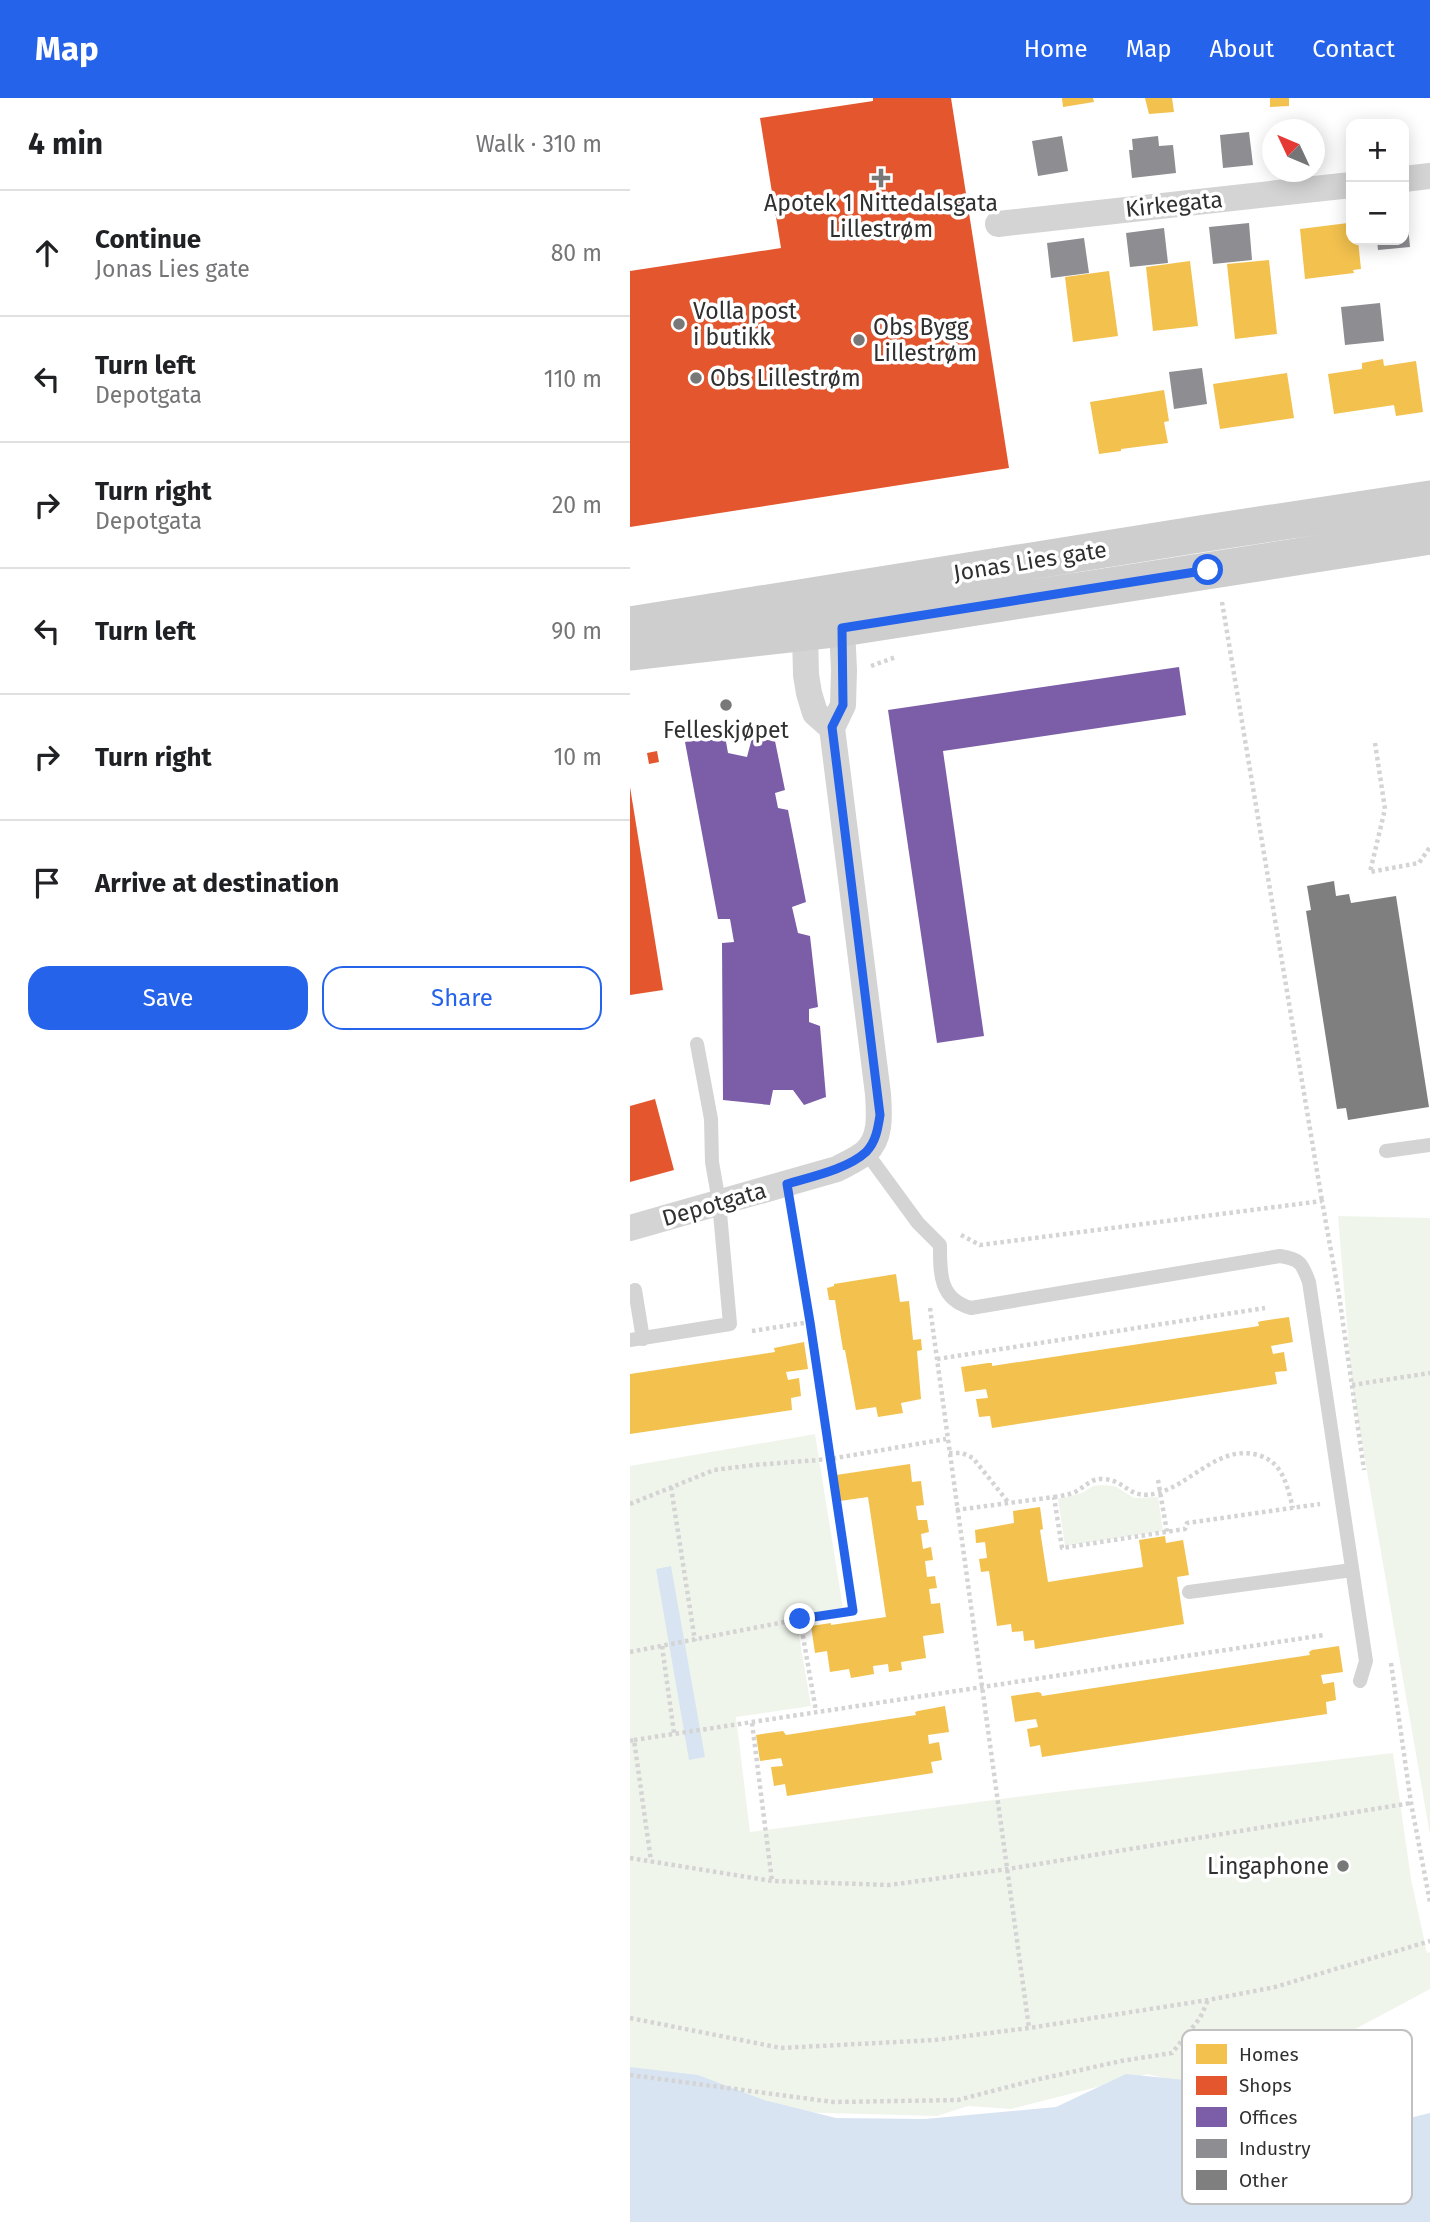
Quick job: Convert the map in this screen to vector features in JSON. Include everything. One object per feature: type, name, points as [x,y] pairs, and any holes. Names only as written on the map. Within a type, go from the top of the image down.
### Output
[{"type":"main road","name":"Jonas Lies gate","points":[[630,625],[1430,499]]},
{"type":"main road","name":"Jonas Lies gate","points":[[630,652],[842,628],[1430,537]]},
{"type":"street","points":[[1409,178],[1430,176]]},
{"type":"street","name":"Kirkegata","points":[[998,224],[1346,186]]},
{"type":"street","points":[[817,596],[842,628],[843,705],[832,727],[880,1115],[877,1135],[866,1152]]},
{"type":"street","points":[[817,596],[805,632],[806,675],[815,713],[832,727]]},
{"type":"street","name":"Depotgata","points":[[630,1228],[837,1169],[866,1152]]},
{"type":"lane","points":[[635,1290],[637,1339],[730,1324],[719,1202],[712,1162],[711,1119],[697,1044]]},
{"type":"lane","points":[[1386,1151],[1430,1145]]},
{"type":"lane","points":[[866,1152],[918,1223],[940,1245],[940,1278],[949,1293],[959,1304],[971,1308],[1272,1257],[1292,1258],[1303,1265],[1309,1282],[1366,1661],[1360,1681]]},
{"type":"lane","points":[[1189,1592],[1352,1570]]},
{"type":"path","points":[[1221,594],[1322,1201]]},
{"type":"path","points":[[1375,743],[1385,808],[1370,872],[1419,863],[1430,847]]},
{"type":"path","points":[[630,1652],[853,1611],[787,1184]]},
{"type":"path","points":[[929,1305],[1029,2028]]},
{"type":"path","points":[[937,1359],[1265,1308]]},
{"type":"path","points":[[1352,1385],[1430,1373]]},
{"type":"path","points":[[630,1504],[714,1470],[830,1459],[946,1439]]},
{"type":"path","points":[[948,1453],[962,1452],[973,1458],[1008,1503]]},
{"type":"path","points":[[956,1510],[1054,1497],[1078,1490],[1090,1481],[1099,1479],[1114,1481],[1140,1495],[1160,1492],[1181,1483],[1222,1458],[1245,1452],[1266,1458],[1277,1466],[1287,1484],[1293,1508]]},
{"type":"path","points":[[1158,1480],[1167,1532]]},
{"type":"path","points":[[671,1487],[695,1641]]},
{"type":"path","points":[[1054,1497],[1062,1548],[1185,1529],[1187,1523],[1342,1501]]},
{"type":"path","points":[[800,1619],[816,1712]]},
{"type":"path","points":[[651,1861],[632,1740],[1324,1635]]},
{"type":"path","points":[[662,1646],[674,1732]]},
{"type":"path","points":[[752,1723],[772,1881]]},
{"type":"path","points":[[630,1858],[772,1881],[889,1885],[1411,1803],[1430,1902]]},
{"type":"path","points":[[630,2018],[781,2048],[935,2040],[1029,2028],[1275,1987],[1430,1941]]},
{"type":"path","points":[[1190,2030],[1200,2018],[1208,2000]]},
{"type":"path","points":[[630,2075],[834,2102],[958,2100],[1083,2069],[1172,2053],[1182,2040]]},
{"type":"shaded area","points":[[1338,1216],[1430,1218],[1430,1835],[1352,1385]]},
{"type":"shaded area","points":[[815,1434],[843,1608],[796,1618],[811,1706],[736,1717],[750,1832],[1047,1793],[1393,1753],[1411,1879],[1427,1953],[1430,1952],[1430,1989],[1354,2030],[1182,2030],[1182,2084],[1148,2074],[1011,2109],[968,2106],[937,2116],[755,2111],[630,2090],[630,1466]]},
{"type":"shaded area","points":[[1100,1485],[1115,1486],[1134,1498],[1158,1497],[1163,1531],[1065,1546],[1058,1499]]},
{"type":"water","points":[[671,1566],[705,1757],[689,1760],[656,1569]]},
{"type":"water","points":[[630,2067],[698,2075],[764,2100],[836,2118],[925,2119],[1056,2107],[1126,2074],[1182,2080],[1182,2204],[1412,2204],[1412,2117],[1430,2113],[1430,2222],[630,2222]]},
{"type":"building: Homes","points":[[1062,98],[1093,98],[1094,102],[1063,107]]},
{"type":"building: Homes","points":[[1145,98],[1172,98],[1174,112],[1149,114]]},
{"type":"building: Homes","points":[[1270,98],[1289,98],[1289,106],[1270,107]]},
{"type":"building: Homes","points":[[1346,223],[1346,245],[1359,245],[1361,269],[1353,270],[1354,273],[1305,279],[1300,229]]},
{"type":"building: Homes","points":[[1269,260],[1277,334],[1235,339],[1227,264]]},
{"type":"building: Homes","points":[[1190,261],[1198,326],[1153,331],[1146,267]]},
{"type":"building: Homes","points":[[1109,271],[1118,336],[1073,342],[1065,277]]},
{"type":"building: Homes","points":[[1383,359],[1384,366],[1416,361],[1423,412],[1396,416],[1394,405],[1334,414],[1328,374],[1362,369],[1362,363]]},
{"type":"building: Homes","points":[[1287,373],[1294,418],[1220,429],[1213,384]]},
{"type":"building: Homes","points":[[1164,390],[1169,421],[1164,422],[1168,443],[1099,454],[1090,402]]},
{"type":"building: Homes","points":[[896,1274],[900,1302],[909,1301],[913,1340],[921,1339],[922,1350],[917,1351],[921,1399],[901,1403],[903,1413],[878,1417],[876,1407],[856,1410],[835,1300],[829,1300],[827,1288],[834,1284]]},
{"type":"building: Homes","points":[[1289,1317],[1293,1342],[1271,1346],[1273,1354],[1284,1352],[1287,1371],[1275,1372],[1277,1384],[992,1428],[990,1416],[979,1417],[976,1399],[988,1398],[986,1389],[965,1392],[961,1367],[988,1363],[992,1363],[992,1366],[1259,1326],[1258,1322]]},
{"type":"building: Homes","points":[[804,1342],[808,1369],[786,1372],[788,1380],[799,1378],[801,1396],[791,1398],[792,1410],[630,1434],[630,1374],[775,1352],[774,1348]]},
{"type":"building: Homes","points":[[910,1464],[912,1482],[921,1481],[924,1505],[916,1506],[918,1520],[927,1520],[929,1532],[921,1534],[923,1549],[931,1547],[933,1560],[925,1561],[927,1577],[935,1576],[937,1588],[929,1589],[931,1604],[940,1603],[944,1633],[923,1636],[926,1658],[901,1662],[902,1670],[889,1672],[888,1664],[873,1666],[874,1674],[851,1678],[849,1669],[830,1672],[827,1651],[815,1653],[811,1626],[886,1617],[868,1497],[840,1501],[836,1475]]},
{"type":"building: Homes","points":[[1040,1507],[1043,1529],[1040,1530],[1048,1582],[1143,1567],[1139,1540],[1165,1536],[1166,1543],[1183,1540],[1189,1575],[1177,1577],[1184,1624],[1035,1649],[1034,1640],[1024,1641],[1023,1631],[1012,1632],[1011,1624],[997,1626],[989,1571],[981,1572],[979,1559],[987,1558],[985,1542],[976,1543],[975,1530],[1014,1523],[1013,1511]]},
{"type":"building: Homes","points":[[1339,1646],[1343,1672],[1321,1675],[1323,1684],[1334,1682],[1336,1700],[1326,1702],[1327,1714],[1042,1757],[1040,1745],[1030,1747],[1027,1729],[1038,1727],[1036,1719],[1015,1722],[1011,1696],[1038,1692],[1042,1696],[1310,1655],[1312,1650]]},
{"type":"building: Homes","points":[[945,1706],[949,1732],[928,1735],[929,1744],[939,1742],[942,1760],[931,1762],[933,1773],[787,1796],[785,1784],[774,1786],[771,1767],[783,1766],[781,1758],[760,1761],[756,1735],[783,1731],[786,1735],[916,1715],[915,1712],[918,1711]]},
{"type":"building: Shops","points":[[873,98],[951,98],[1009,468],[630,527],[630,271],[781,248],[760,118],[873,101]]},
{"type":"building: Shops","points":[[657,751],[659,762],[649,764],[647,753]]},
{"type":"building: Shops","points":[[630,787],[663,990],[630,995]]},
{"type":"building: Shops","points":[[655,1099],[674,1170],[630,1182],[630,1106]]},
{"type":"building: Offices","points":[[1179,667],[1186,715],[943,751],[984,1036],[937,1043],[888,710]]},
{"type":"building: Offices","points":[[725,736],[728,753],[747,757],[752,738],[775,741],[785,790],[775,793],[778,808],[788,810],[806,902],[792,907],[798,933],[810,936],[818,1007],[809,1009],[809,1022],[820,1026],[826,1097],[804,1105],[793,1090],[773,1090],[770,1105],[723,1100],[722,943],[734,942],[730,919],[718,919],[685,742]]},
{"type":"building: Industry","points":[[1249,132],[1253,165],[1223,168],[1220,135]]},
{"type":"building: Industry","points":[[1062,136],[1068,171],[1038,176],[1032,141]]},
{"type":"building: Industry","points":[[1158,136],[1159,146],[1173,145],[1176,173],[1132,178],[1129,150],[1133,150],[1132,139]]},
{"type":"building: Industry","points":[[1249,223],[1252,260],[1213,264],[1209,227]]},
{"type":"building: Industry","points":[[1164,228],[1168,263],[1130,267],[1126,233]]},
{"type":"building: Industry","points":[[1409,236],[1410,247],[1378,250],[1378,245],[1409,245]]},
{"type":"building: Industry","points":[[1084,238],[1089,273],[1051,278],[1047,243]]},
{"type":"building: Industry","points":[[1380,303],[1384,341],[1345,345],[1341,307]]},
{"type":"building: Industry","points":[[1202,368],[1207,404],[1174,409],[1169,372]]},
{"type":"building: Other","points":[[1334,881],[1336,896],[1349,894],[1351,903],[1396,896],[1429,1107],[1348,1120],[1346,1108],[1337,1109],[1306,911],[1311,910],[1307,886]]},
{"type":"place","name":"Apotek 1 Nittedalsgata Lillestrøm","points":[[881,178]]},
{"type":"place","name":"Volla post i butikk","points":[[679,324]]},
{"type":"place","name":"Obs Bygg Lillestrøm","points":[[859,340]]},
{"type":"place","name":"Obs Lillestrøm","points":[[696,378]]},
{"type":"place","name":"Felleskjøpet","points":[[726,705]]},
{"type":"place","name":"Lingaphone","points":[[1343,1866]]},
{"type":"route","points":[[800,1619],[853,1611],[787,1184],[837,1169],[866,1152],[877,1135],[880,1115],[832,727],[843,705],[842,628],[1208,570]]}]
